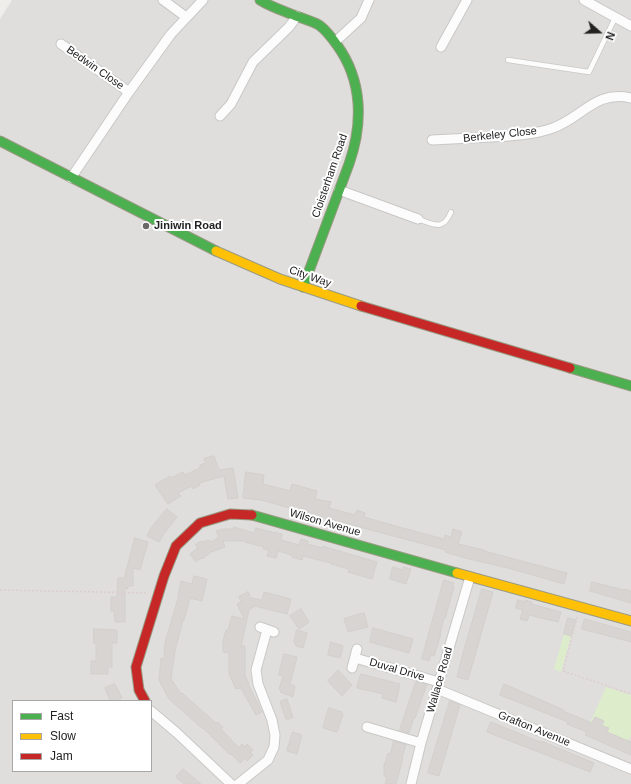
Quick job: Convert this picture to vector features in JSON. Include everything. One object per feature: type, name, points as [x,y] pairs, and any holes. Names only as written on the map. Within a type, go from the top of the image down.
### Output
[{"type":"street","points":[[164,0],[186,17]]},
{"type":"street","points":[[71,178],[171,34],[203,0]]},
{"type":"street","name":"Cloisterham Road","points":[[260,0],[270,3],[320,26],[335,42],[348,64],[354,79],[359,110],[356,142],[348,169],[303,287]]},
{"type":"street","points":[[335,42],[361,18],[369,0]]},
{"type":"street","points":[[441,47],[467,0]]},
{"type":"street","points":[[584,0],[631,26]]},
{"type":"street","points":[[220,116],[231,104],[253,62],[289,27],[297,16]]},
{"type":"street","name":"Bedwin Close","points":[[61,44],[130,92]]},
{"type":"street","name":"Berkeley Close","points":[[432,140],[513,135],[554,128],[570,120],[599,100],[615,97],[631,98]]},
{"type":"street","name":"City Way","points":[[0,142],[214,250],[265,273],[374,310],[631,386]]},
{"type":"street","points":[[339,190],[418,219]]},
{"type":"street","name":"Wilson Avenue","points":[[144,700],[139,690],[136,667],[158,594],[176,546],[200,523],[230,514],[254,515],[631,621]]},
{"type":"street","name":"Wallace Road","points":[[411,784],[421,743],[470,576]]},
{"type":"street","points":[[238,784],[268,760],[274,747],[275,735],[272,720],[258,684],[256,670],[267,630]]},
{"type":"street","name":"Duval Drive","points":[[352,668],[356,654],[438,685]]},
{"type":"street","name":"Grafton Avenue","points":[[438,685],[631,769]]},
{"type":"street","points":[[152,712],[177,733],[231,784]]},
{"type":"street","points":[[367,727],[421,743]]},
{"type":"lane","points":[[508,60],[589,72],[615,18]]},
{"type":"lane","points":[[418,219],[437,226],[441,225],[448,219],[451,212]]},
{"type":"path","points":[[0,590],[158,594]]},
{"type":"path","points":[[580,607],[562,671],[631,694]]},
{"type":"shaded area","points":[[12,0],[631,0],[631,784],[0,784],[0,19]]},
{"type":"green space","points":[[564,634],[571,636],[561,672],[554,669]]},
{"type":"green space","points":[[606,687],[631,695],[631,737],[628,741],[607,732],[609,728],[602,726],[604,721],[595,717],[592,724],[590,723]]},
{"type":"building","points":[[214,456],[219,470],[233,468],[238,498],[228,499],[224,476],[199,483],[200,485],[193,489],[192,486],[178,493],[181,496],[168,504],[155,485],[170,476],[171,478],[183,472],[185,475],[200,468],[200,465],[206,463],[204,459]]},
{"type":"building","points":[[246,472],[264,475],[263,484],[290,491],[292,484],[317,491],[315,499],[331,502],[329,508],[355,515],[357,510],[365,513],[364,517],[444,539],[445,535],[451,537],[453,529],[462,532],[458,544],[567,573],[564,584],[508,568],[465,558],[445,552],[446,550],[319,516],[318,518],[303,514],[304,512],[261,500],[243,498]]},
{"type":"building","points":[[167,509],[177,517],[159,542],[147,536],[151,528]]},
{"type":"building","points":[[234,527],[254,533],[256,528],[275,532],[282,534],[281,540],[299,545],[301,539],[308,541],[307,544],[322,548],[322,546],[377,562],[372,579],[348,572],[349,569],[331,563],[303,556],[302,560],[278,551],[276,558],[267,556],[269,550],[245,541],[223,541],[225,547],[211,552],[196,562],[190,554],[198,548],[195,545],[201,541],[209,540],[211,542],[219,537],[216,531],[222,529],[234,529]]},
{"type":"building","points":[[135,538],[148,542],[140,570],[133,568],[133,586],[128,586],[128,589],[125,588],[125,622],[115,622],[114,611],[111,611],[111,597],[117,597],[118,578],[124,578]]},
{"type":"building","points":[[393,567],[403,570],[403,567],[411,569],[406,584],[390,579]]},
{"type":"building","points":[[194,576],[207,579],[202,601],[190,598],[175,651],[171,679],[181,694],[182,693],[216,723],[218,722],[223,727],[221,729],[239,748],[242,744],[244,747],[247,744],[253,750],[250,752],[253,755],[247,761],[245,758],[240,763],[203,728],[169,699],[159,680],[161,658],[164,659],[165,643],[179,595],[181,581],[192,584]]},
{"type":"building","points":[[444,580],[454,583],[454,587],[434,656],[431,655],[429,661],[422,659]]},
{"type":"building","points":[[592,582],[631,591],[631,603],[590,591]]},
{"type":"building","points":[[482,589],[493,592],[468,680],[457,677]]},
{"type":"building","points":[[248,592],[251,598],[262,600],[264,592],[291,599],[287,614],[255,606],[249,610],[241,646],[245,646],[245,675],[262,712],[256,715],[241,688],[236,689],[229,674],[229,653],[223,652],[223,641],[232,616],[244,619],[237,604],[241,602],[239,597]]},
{"type":"building","points":[[518,600],[525,602],[525,600],[532,602],[531,604],[561,612],[558,622],[529,615],[527,621],[520,619],[523,610],[516,608]]},
{"type":"building","points":[[301,609],[309,622],[299,629],[290,616]]},
{"type":"building","points":[[364,613],[368,627],[348,632],[344,619]]},
{"type":"building","points":[[568,618],[576,620],[571,636],[564,634]]},
{"type":"building","points":[[585,619],[631,632],[631,642],[582,629]]},
{"type":"building","points":[[373,628],[413,639],[409,653],[370,642]]},
{"type":"building","points":[[94,629],[117,630],[117,643],[112,643],[112,667],[108,667],[108,674],[91,674],[91,661],[96,661]]},
{"type":"building","points":[[297,630],[307,633],[303,648],[296,646],[294,642]]},
{"type":"building","points":[[331,642],[343,646],[340,658],[328,655]]},
{"type":"building","points":[[284,654],[297,657],[290,684],[295,686],[293,697],[280,692],[281,690],[279,689],[283,676],[279,675]]},
{"type":"building","points":[[338,670],[352,685],[342,696],[328,681]]},
{"type":"building","points":[[361,674],[400,684],[396,702],[382,698],[383,694],[357,688]]},
{"type":"building","points":[[416,682],[426,684],[426,687],[409,733],[400,730]]},
{"type":"building","points":[[115,684],[122,698],[118,700],[110,700],[105,688]]},
{"type":"building","points":[[504,684],[592,723],[595,717],[604,721],[602,726],[609,728],[607,732],[631,742],[631,755],[585,735],[587,732],[567,724],[568,722],[500,695]]},
{"type":"building","points":[[287,699],[293,717],[289,719],[286,719],[280,702]]},
{"type":"building","points":[[450,701],[460,705],[439,776],[428,773]]},
{"type":"building","points":[[329,708],[342,712],[343,714],[337,732],[323,728]]},
{"type":"building","points":[[491,722],[594,763],[590,772],[487,732]]},
{"type":"building","points":[[293,732],[302,735],[297,754],[287,751]]},
{"type":"building","points":[[394,741],[406,745],[396,784],[385,784],[387,777],[384,776],[384,763],[385,764],[388,753],[390,754]]},
{"type":"building","points":[[183,769],[201,784],[184,784],[176,777]]},
{"type":"traffic: fast","points":[[260,0],[278,9],[314,22],[324,29],[346,59],[356,88],[358,118],[354,149],[303,287]]},
{"type":"traffic: fast","points":[[0,141],[216,251]]},
{"type":"traffic: fast","points":[[570,368],[631,386]]},
{"type":"traffic: fast","points":[[252,515],[457,573]]},
{"type":"traffic: slow","points":[[216,251],[280,279],[361,306]]},
{"type":"traffic: slow","points":[[457,573],[631,621]]},
{"type":"traffic: jam","points":[[361,306],[570,368]]},
{"type":"traffic: jam","points":[[144,700],[139,690],[136,667],[164,576],[176,546],[200,523],[230,514],[252,515]]},
{"type":"place","name":"Jiniwin Road","points":[[146,226]]}]
